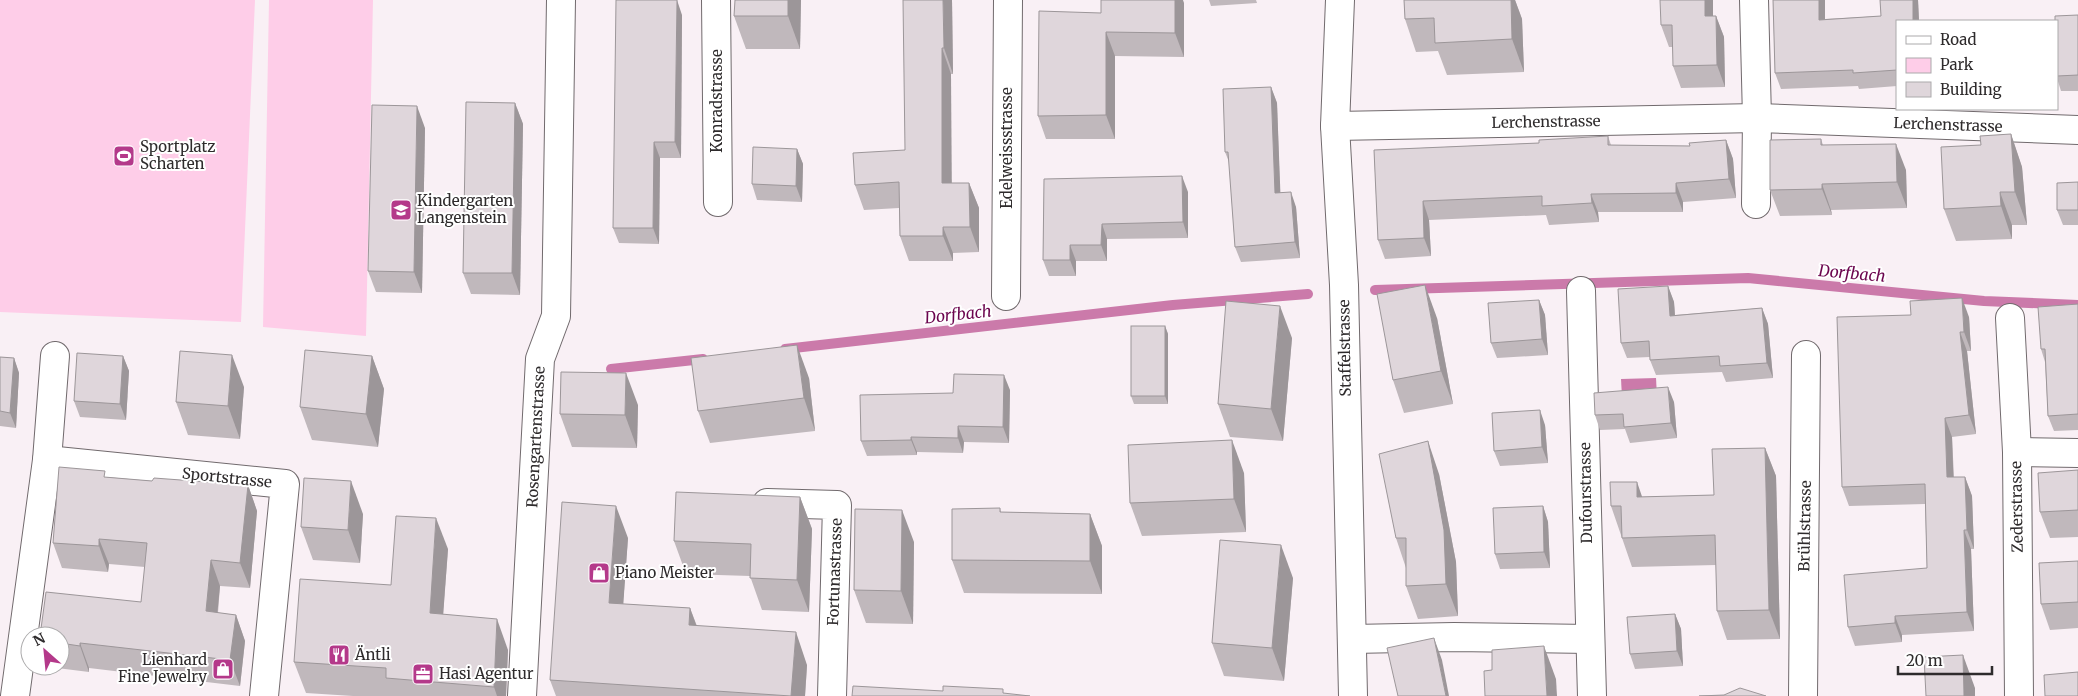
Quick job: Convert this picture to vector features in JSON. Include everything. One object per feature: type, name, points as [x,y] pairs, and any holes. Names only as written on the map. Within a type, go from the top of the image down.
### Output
[{"type":"street","name":"Rosengartenstrasse","points":[[522,696],[540,359],[556,316],[561,0]]},
{"type":"street","name":"Konradstrasse","points":[[716,0],[718,202]]},
{"type":"street","name":"Edelweissstrasse","points":[[1006,296],[1008,0]]},
{"type":"street","name":"Staffelstrasse","points":[[1340,0],[1335,126],[1344,284],[1353,696]]},
{"type":"street","points":[[1754,0],[1757,118],[1756,204]]},
{"type":"street","name":"Lerchenstrasse","points":[[1335,126],[1757,118],[2078,130]]},
{"type":"street","name":"Dufourstrasse","points":[[1581,291],[1592,696]]},
{"type":"street","name":"Zederstrasse","points":[[2010,318],[2016,452],[2019,696]]},
{"type":"street","name":"Brühlstrasse","points":[[1803,696],[1806,355]]},
{"type":"street","points":[[15,696],[47,460],[55,356]]},
{"type":"street","points":[[2016,452],[2078,453]]},
{"type":"street","name":"Sportstrasse","points":[[47,460],[285,484],[264,696]]},
{"type":"street","name":"Fortunastrasse","points":[[739,502],[837,505],[832,696]]},
{"type":"street","points":[[1352,638],[1589,638]]},
{"type":"green space","name":"Sportplatz Scharten","points":[[0,0],[255,0],[241,322],[0,312]]},
{"type":"green space","points":[[269,0],[373,0],[366,336],[263,327]]},
{"type":"shaded area","points":[[1656,378],[1657,396],[1622,397],[1621,379]]},
{"type":"building","points":[[616,0],[677,0],[675,142],[654,142],[653,228],[613,228]]},
{"type":"building","points":[[735,0],[788,0],[788,16],[734,16]]},
{"type":"building","points":[[903,0],[943,0],[942,183],[969,183],[970,227],[943,227],[943,236],[900,236],[899,182],[855,185],[853,153],[905,150]]},
{"type":"building","points":[[1101,0],[1175,0],[1175,33],[1106,32],[1106,115],[1038,116],[1039,11],[1101,13]]},
{"type":"building","points":[[1404,0],[1511,0],[1512,39],[1435,43],[1434,18],[1405,19]]},
{"type":"building","points":[[1660,0],[1705,0],[1705,16],[1716,16],[1717,65],[1673,66],[1672,25],[1661,25]]},
{"type":"building","points":[[1773,0],[1819,0],[1819,20],[1881,16],[1880,0],[1913,0],[1913,20],[1896,20],[1896,70],[1853,73],[1853,70],[1775,73]]},
{"type":"building","points":[[2078,15],[2078,75],[2058,76],[2058,20],[2055,20],[2055,16]]},
{"type":"building","points":[[1271,87],[1275,193],[1291,192],[1295,242],[1235,247],[1228,152],[1225,152],[1223,89]]},
{"type":"building","points":[[466,102],[515,103],[512,273],[463,273]]},
{"type":"building","name":"Kindergarten Langenstein","points":[[372,105],[417,106],[414,272],[368,271]]},
{"type":"building","points":[[2011,134],[2015,192],[2000,192],[2001,206],[1944,209],[1941,147],[1981,145],[1980,136]]},
{"type":"building","points":[[1608,136],[1608,145],[1690,146],[1689,143],[1726,140],[1729,179],[1676,183],[1676,193],[1591,194],[1592,203],[1542,206],[1542,196],[1423,201],[1424,238],[1378,240],[1374,150],[1539,143],[1539,140]]},
{"type":"building","points":[[1821,139],[1821,145],[1896,144],[1897,182],[1822,184],[1822,189],[1770,190],[1770,140]]},
{"type":"building","points":[[753,147],[797,149],[796,186],[752,184]]},
{"type":"building","points":[[1182,176],[1183,222],[1102,224],[1101,245],[1070,245],[1070,260],[1043,260],[1044,179]]},
{"type":"building","points":[[2078,182],[2078,210],[2057,210],[2057,183]]},
{"type":"building","points":[[1425,285],[1441,371],[1393,380],[1377,294]]},
{"type":"building","points":[[1668,286],[1670,316],[1762,308],[1767,363],[1720,366],[1719,356],[1650,360],[1649,341],[1621,343],[1618,289]]},
{"type":"building","points":[[1962,298],[1964,332],[1960,332],[1969,415],[1945,418],[1947,477],[1965,477],[1967,530],[1964,530],[1967,612],[1895,616],[1895,623],[1848,627],[1844,575],[1927,568],[1925,484],[1842,487],[1837,317],[1911,315],[1910,301]]},
{"type":"building","points":[[1539,300],[1542,339],[1491,343],[1488,303]]},
{"type":"building","points":[[1226,301],[1280,306],[1271,409],[1218,404]]},
{"type":"building","points":[[2078,304],[2078,414],[2048,416],[2045,349],[2041,349],[2038,307]]},
{"type":"building","points":[[1131,326],[1165,326],[1165,396],[1131,396]]},
{"type":"building","points":[[797,345],[804,398],[698,411],[691,358]]},
{"type":"building","points":[[305,350],[372,356],[366,414],[300,407]]},
{"type":"building","points":[[180,351],[232,355],[228,406],[176,402]]},
{"type":"building","points":[[77,353],[123,356],[120,404],[74,401]]},
{"type":"building","points":[[0,357],[14,358],[10,413],[0,411]]},
{"type":"building","points":[[561,372],[626,373],[625,415],[560,414]]},
{"type":"building","points":[[954,374],[1004,375],[1003,427],[958,426],[958,438],[911,437],[911,440],[861,441],[860,395],[953,393]]},
{"type":"building","points":[[1668,387],[1671,423],[1624,427],[1623,414],[1595,415],[1594,393]]},
{"type":"building","points":[[1540,410],[1542,447],[1494,451],[1492,413]]},
{"type":"building","points":[[1232,440],[1234,499],[1130,503],[1128,445]]},
{"type":"building","points":[[1428,441],[1444,530],[1446,584],[1406,586],[1406,538],[1396,538],[1379,454]]},
{"type":"building","points":[[1765,448],[1769,610],[1717,611],[1715,535],[1622,538],[1621,506],[1611,506],[1610,482],[1637,482],[1637,497],[1714,495],[1712,449]]},
{"type":"building","points":[[59,467],[105,471],[104,477],[152,481],[154,478],[248,485],[240,563],[211,560],[206,611],[236,615],[230,660],[80,643],[80,646],[70,644],[70,626],[41,626],[46,592],[141,602],[147,543],[99,539],[99,546],[53,543]]},
{"type":"building","points":[[2078,470],[2078,510],[2040,512],[2038,473]]},
{"type":"building","points":[[304,478],[351,481],[348,530],[301,527]]},
{"type":"building","points":[[676,492],[800,497],[797,580],[750,578],[751,544],[674,541]]},
{"type":"building","points":[[562,502],[616,506],[609,603],[690,608],[689,625],[796,632],[791,696],[550,680]]},
{"type":"building","points":[[1543,506],[1544,552],[1495,554],[1493,508]]},
{"type":"building","points":[[1000,508],[1000,512],[1090,514],[1090,561],[952,560],[952,509]]},
{"type":"building","points":[[855,509],[902,510],[901,591],[854,590]]},
{"type":"building","points":[[396,516],[436,518],[430,613],[497,619],[494,687],[386,678],[386,668],[294,662],[300,579],[391,585]]},
{"type":"building","points":[[1220,540],[1281,545],[1272,648],[1212,643]]},
{"type":"building","points":[[2078,561],[2078,602],[2041,604],[2039,563]]},
{"type":"building","points":[[1675,614],[1677,651],[1630,654],[1627,617]]},
{"type":"building","points":[[1434,638],[1446,696],[1398,696],[1387,648]]},
{"type":"building","points":[[1544,646],[1547,696],[1485,696],[1484,671],[1492,670],[1492,650]]},
{"type":"building","points":[[1963,655],[1964,696],[1926,696],[1924,657]]},
{"type":"building","points":[[2078,672],[2078,696],[2045,696],[2044,675]]},
{"type":"building","points":[[853,686],[943,691],[943,686],[1003,689],[1003,693],[1030,696],[852,696]]},
{"type":"building","points":[[1740,688],[1766,696],[1699,696],[1724,695]]},
{"type":"waterway","name":"Dorfbach","points":[[1375,290],[1748,278],[1984,301],[2078,305]]},
{"type":"waterway","name":"Dorfbach","points":[[785,349],[1173,305],[1308,294]]},
{"type":"waterway","name":"Dorfbach","points":[[611,369],[703,359]]},
{"type":"place","name":"Sportplatz Scharten","points":[[124,156]]},
{"type":"place","name":"Kindergarten Langenstein","points":[[401,210]]},
{"type":"place","name":"Piano Meister","points":[[599,573]]},
{"type":"place","name":"Äntli","points":[[339,655]]},
{"type":"place","name":"Lienhard Fine Jewelry","points":[[223,669]]},
{"type":"place","name":"Hasi Agentur","points":[[423,674]]}]
